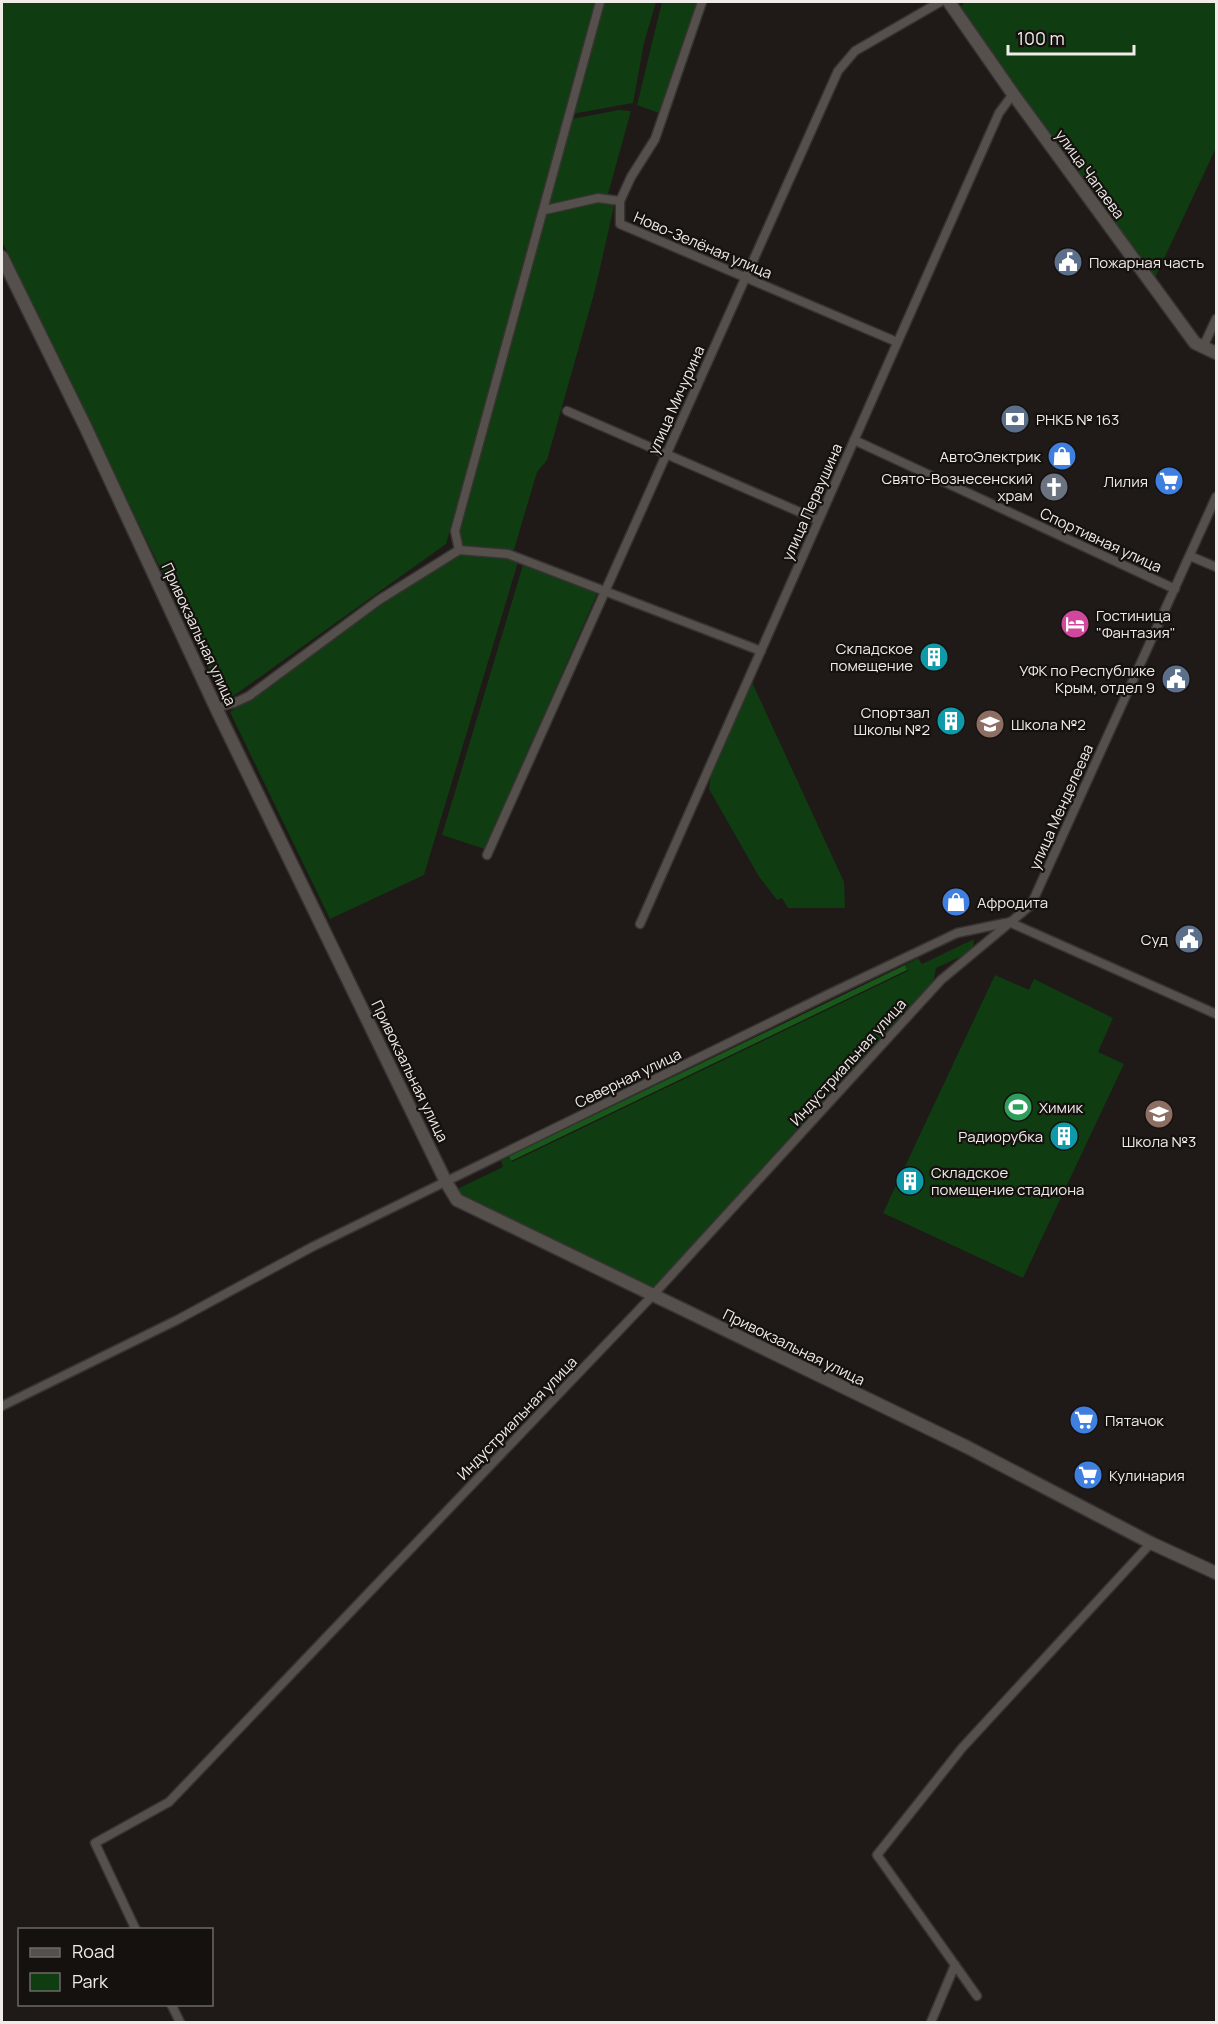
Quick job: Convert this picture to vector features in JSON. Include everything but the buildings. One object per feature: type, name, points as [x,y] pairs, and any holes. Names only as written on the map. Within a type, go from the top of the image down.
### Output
[{"type":"main road","name":"улица Чапаева","points":[[949,2],[1013,94],[1195,343],[1216,353]]},
{"type":"main road","name":"Привокзальная улица","points":[[2,257],[85,426],[216,708],[446,1182],[457,1200],[967,1447],[1151,1543],[1216,1573]]},
{"type":"street","points":[[459,550],[455,531],[545,210],[600,2]]},
{"type":"street","name":"Ново-Зелёная улица","points":[[702,2],[654,139],[631,177],[620,201],[620,224],[897,342]]},
{"type":"street","name":"улица Мичурина","points":[[487,855],[838,71],[855,51],[940,2]]},
{"type":"street","name":"улица Первушина","points":[[640,924],[999,113],[1013,94]]},
{"type":"street","points":[[545,210],[598,198],[620,201]]},
{"type":"street","points":[[1203,346],[1216,319]]},
{"type":"street","points":[[567,411],[818,520]]},
{"type":"street","name":"Спортивная улица","points":[[854,440],[1175,589]]},
{"type":"street","name":"улица Менделеева","points":[[1009,922],[1031,905],[1216,497]]},
{"type":"street","points":[[216,708],[234,704],[249,696],[379,600],[459,550],[508,554],[761,651]]},
{"type":"street","points":[[1190,556],[1216,567]]},
{"type":"street","points":[[1009,922],[1216,1014]]},
{"type":"street","name":"Северная улица","points":[[2,1406],[177,1320],[264,1272],[957,933],[1009,922]]},
{"type":"street","name":"Индустриальная улица","points":[[136,1928],[95,1843],[169,1802],[653,1295],[941,980],[1009,922]]},
{"type":"street","points":[[977,1996],[877,1855],[962,1748],[1151,1543]]},
{"type":"street","points":[[931,2022],[955,1965]]},
{"type":"street","points":[[172,2006],[180,2022]]},
{"type":"green space","points":[[2,2],[598,2],[446,544],[225,702],[2,241]]},
{"type":"green space","points":[[603,2],[656,2],[644,43],[633,103],[572,114]]},
{"type":"green space","points":[[662,2],[698,2],[659,113],[637,105]]},
{"type":"green space","points":[[964,2],[1216,2],[1216,148],[1154,280],[960,9]]},
{"type":"green space","points":[[619,110],[631,111],[608,194],[549,204],[571,119]]},
{"type":"green space","points":[[606,200],[614,206],[595,290],[547,460],[537,472],[513,553],[462,545],[458,533],[547,212]]},
{"type":"green space","points":[[460,553],[518,562],[424,875],[330,919],[230,712],[382,602]]},
{"type":"green space","points":[[523,565],[597,594],[485,849],[442,835]]},
{"type":"green space","points":[[751,680],[844,882],[845,908],[788,908],[782,898],[777,900],[758,875],[709,789],[711,774]]},
{"type":"green space","points":[[974,939],[973,947],[962,956],[936,968],[933,984],[920,1001],[652,1289],[462,1198],[455,1190],[503,1167],[501,1161],[509,1157],[512,1162],[908,971],[905,965],[918,958],[922,964]]},
{"type":"green space","points":[[905,965],[907,970],[511,1161],[509,1156]]},
{"type":"green space","name":"Химик","points":[[995,975],[1029,990],[1034,979],[1113,1018],[1098,1052],[1124,1064],[1023,1278],[883,1213]]},
{"type":"place","name":"Пожарная часть","points":[[1068,262]]},
{"type":"place","name":"РНКБ № 163","points":[[1015,419]]},
{"type":"place","name":"АвтоЭлектрик","points":[[1062,456]]},
{"type":"place","name":"Лилия","points":[[1169,481]]},
{"type":"place","name":"Свято-Вознесенский храм","points":[[1054,487]]},
{"type":"place","name":"Гостиница \"Фантазия\"","points":[[1075,624]]},
{"type":"place","name":"Складское помещение","points":[[934,657]]},
{"type":"place","name":"УФК по Республике Крым, отдел 9","points":[[1176,679]]},
{"type":"place","name":"Спортзал Школы №2","points":[[951,721]]},
{"type":"place","name":"Школа №2","points":[[990,724]]},
{"type":"place","name":"Афродита","points":[[956,902]]},
{"type":"place","name":"Суд","points":[[1189,939]]},
{"type":"place","name":"Химик","points":[[1018,1107]]},
{"type":"place","name":"Школа №3","points":[[1159,1114]]},
{"type":"place","name":"Радиорубка","points":[[1064,1136]]},
{"type":"place","name":"Складское помещение стадиона","points":[[910,1181]]},
{"type":"place","name":"Пятачок","points":[[1084,1420]]},
{"type":"place","name":"Кулинария","points":[[1088,1475]]}]
